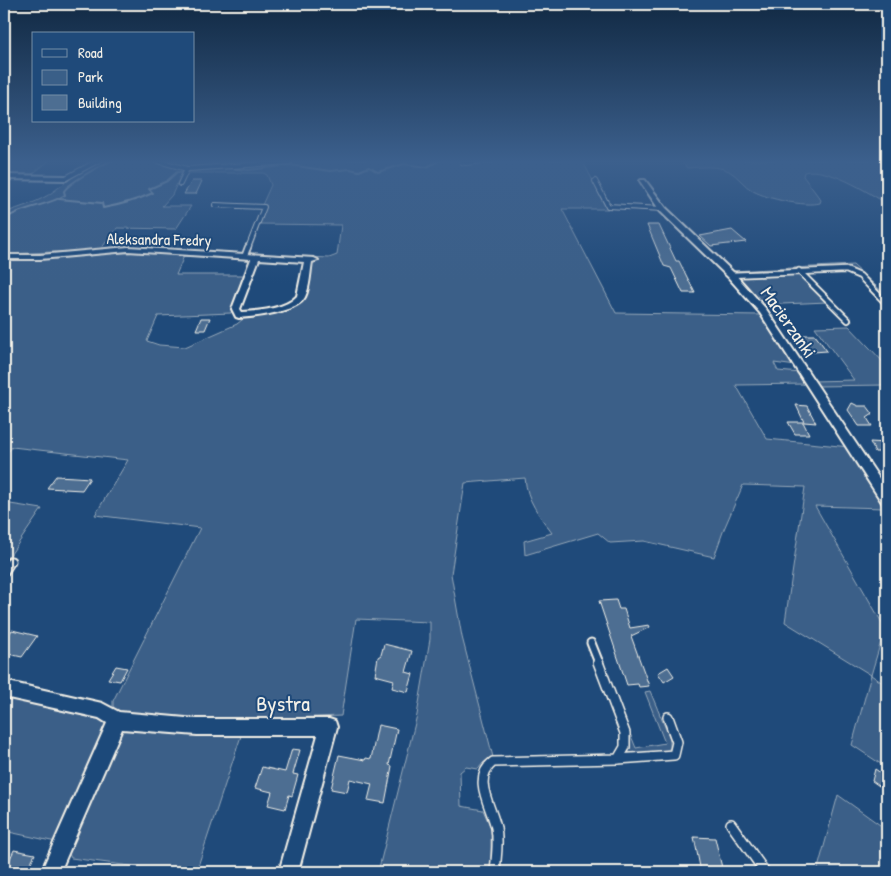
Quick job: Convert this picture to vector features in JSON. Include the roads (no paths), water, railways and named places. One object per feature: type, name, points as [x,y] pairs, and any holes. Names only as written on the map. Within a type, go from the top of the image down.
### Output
[{"type":"street","name":"Macierzanki","points":[[659,201],[663,209],[731,275],[770,322],[887,500]]},
{"type":"street","name":"Aleksandra Fredry","points":[[4,257],[128,249],[245,255],[312,260],[306,270],[302,294],[298,301],[282,307],[239,315],[236,309],[256,256]]},
{"type":"street","name":"Bystra","points":[[4,689],[102,712],[117,720],[197,727],[329,727],[289,872]]},
{"type":"street","points":[[50,872],[117,720]]},
{"type":"lane","points":[[605,201],[610,207],[663,209]]},
{"type":"lane","points":[[215,205],[264,207],[245,255]]},
{"type":"lane","points":[[731,275],[837,269],[850,271],[860,276],[887,304]]},
{"type":"lane","points":[[799,271],[848,320]]},
{"type":"lane","points":[[4,572],[11,562]]},
{"type":"lane","points":[[591,643],[624,733],[626,747],[624,753],[618,759]]},
{"type":"lane","points":[[494,872],[497,845],[496,828],[482,783],[482,774],[487,765],[493,762],[618,759],[674,755],[678,746],[668,717]]},
{"type":"lane","points":[[731,824],[765,872]]},
{"type":"waterway","points":[[4,220],[18,212],[53,201]]},
{"type":"waterway","points":[[79,201],[102,203],[103,208],[132,201]]}]
